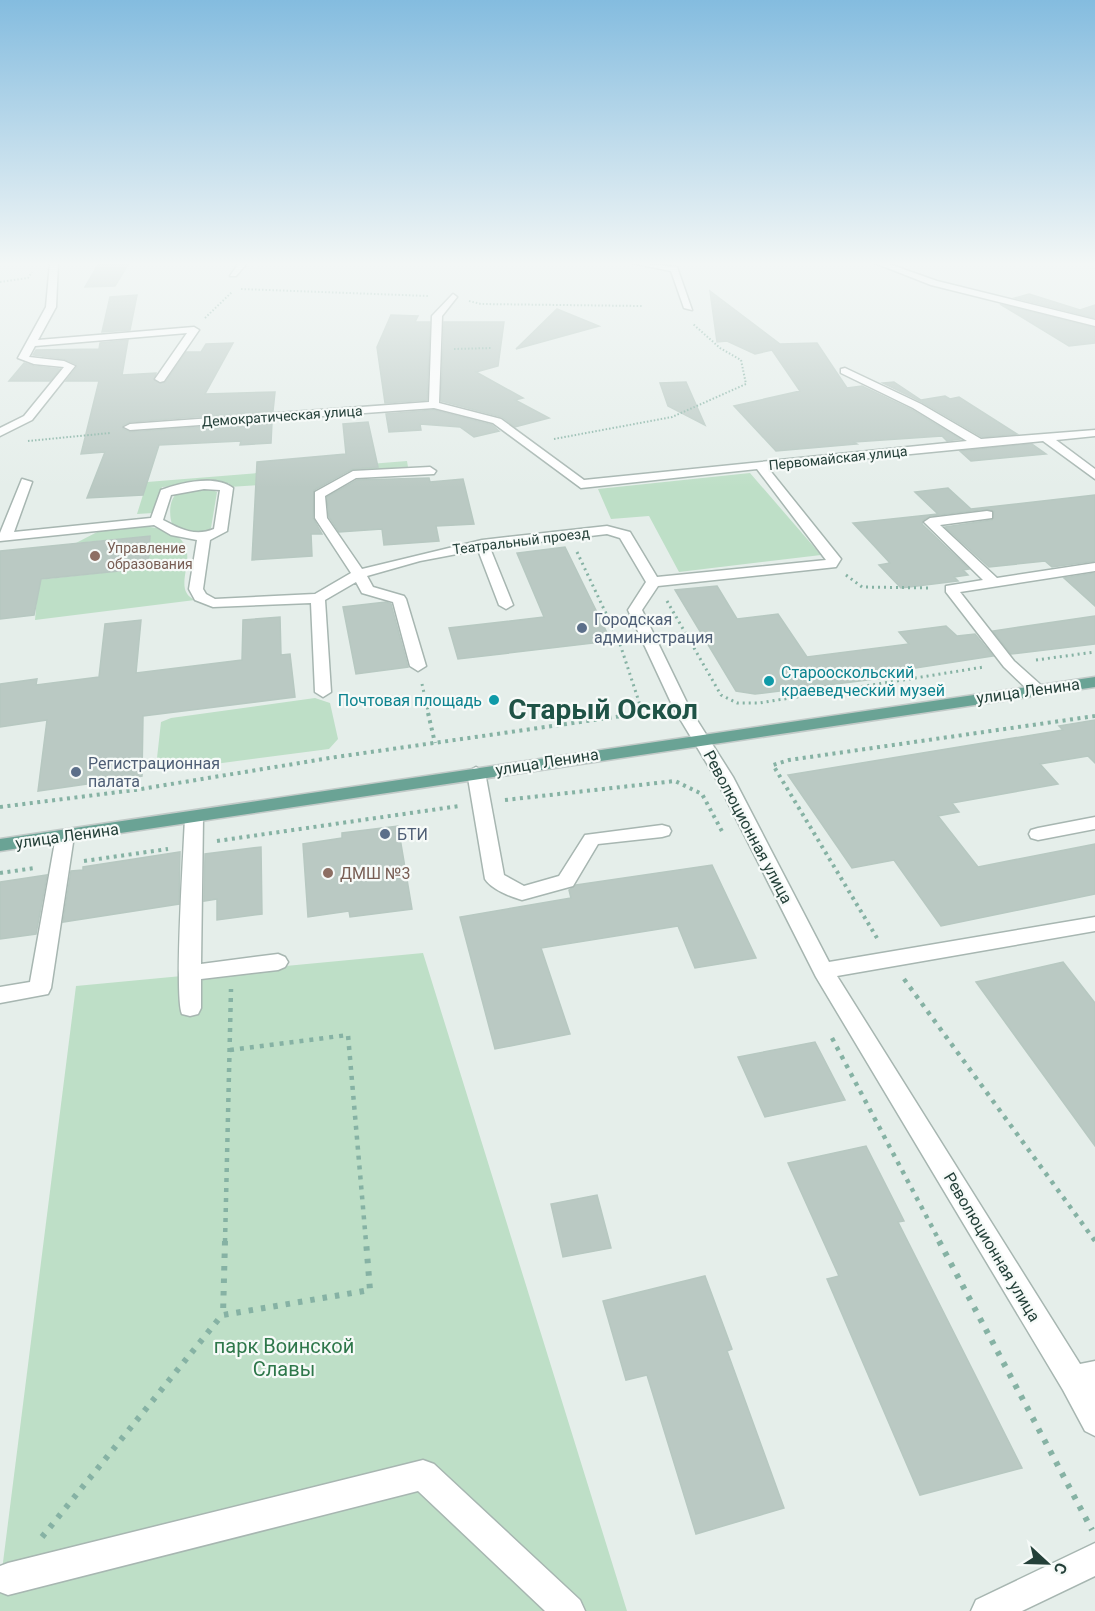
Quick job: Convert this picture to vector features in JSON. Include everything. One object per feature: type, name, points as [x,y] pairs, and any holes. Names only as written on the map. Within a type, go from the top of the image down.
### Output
[{"type":"main road","name":"улица Ленина","points":[[0,845],[700,739],[754,734],[1036,690],[1093,684]]},
{"type":"street","points":[[0,433],[28,418],[70,366],[60,363],[31,362],[23,358],[35,338]]},
{"type":"street","points":[[32,343],[92,338]]},
{"type":"street","points":[[160,379],[188,338]]},
{"type":"street","points":[[436,338],[434,405],[497,421],[529,446]]},
{"type":"street","points":[[844,371],[917,406],[979,443]]},
{"type":"street","name":"Демократическая улица","points":[[130,427],[434,405]]},
{"type":"street","name":"Первомайская улица","points":[[529,446],[581,484],[979,443],[1095,434]]},
{"type":"street","points":[[1046,438],[1095,475]]},
{"type":"street","points":[[653,582],[831,564],[834,558],[760,466]]},
{"type":"street","points":[[418,666],[399,599],[367,590],[359,574],[321,518],[319,495],[353,475],[430,471]]},
{"type":"street","points":[[26,482],[3,536],[156,521],[176,532],[204,538],[220,531],[227,488],[217,485],[174,489],[165,493],[156,521]]},
{"type":"street","points":[[987,515],[930,522],[992,581]]},
{"type":"street","name":"Театральный проезд","points":[[318,598],[359,574],[399,561],[482,544],[607,530],[625,535],[653,582]]},
{"type":"street","points":[[204,538],[196,589],[200,597],[213,603],[318,598],[324,692]]},
{"type":"street","points":[[482,544],[506,605]]},
{"type":"street","points":[[1036,690],[1009,663],[951,589],[1095,567]]},
{"type":"street","name":"Революционная улица","points":[[653,582],[634,610],[682,709],[724,777],[823,970],[1084,1378],[1095,1421]]},
{"type":"street","points":[[476,772],[495,879],[522,893],[566,881],[592,839],[662,831]]},
{"type":"street","points":[[189,1008],[194,817]]},
{"type":"street","points":[[1038,834],[1095,823]]},
{"type":"street","points":[[0,995],[40,988],[63,864],[65,836]]},
{"type":"street","points":[[823,970],[1095,924]]},
{"type":"street","points":[[190,973],[278,962]]},
{"type":"street","points":[[8,1579],[423,1475],[569,1611]]},
{"type":"street","points":[[987,1611],[1095,1559]]},
{"type":"path","points":[[529,446],[580,432],[672,417],[746,384],[741,360],[708,338]]},
{"type":"path","points":[[435,350],[492,348]]},
{"type":"path","points":[[24,441],[106,434]]},
{"type":"path","points":[[0,807],[135,790],[435,743],[643,714],[619,641],[568,535]]},
{"type":"path","points":[[831,564],[862,586],[951,589]]},
{"type":"path","points":[[653,582],[661,590],[721,695],[737,703],[759,703],[1009,663],[1095,652]]},
{"type":"path","points":[[418,666],[435,743]]},
{"type":"path","points":[[1095,716],[789,760],[773,765],[888,958],[1095,1241]]},
{"type":"path","points":[[0,873],[482,802],[675,781],[702,794],[730,847]]},
{"type":"path","points":[[38,1543],[222,1315],[230,1050],[230,968]]},
{"type":"path","points":[[826,1027],[1095,1535]]},
{"type":"path","points":[[222,1315],[370,1290],[348,1035],[230,1050]]},
{"type":"green space","points":[[407,461],[408,467],[310,475],[310,482],[229,487],[229,483],[162,487],[153,513],[137,514],[147,482]]},
{"type":"green space","points":[[750,473],[821,555],[679,572],[649,516],[611,519],[598,489]]},
{"type":"green space","points":[[209,489],[217,492],[211,528],[197,533],[172,524],[170,508],[177,493]]},
{"type":"green space","points":[[144,526],[168,531],[181,540],[187,550],[184,584],[187,593],[195,600],[35,620],[37,597],[0,584],[148,568],[150,536],[76,543],[103,529]]},
{"type":"green space","points":[[315,698],[330,703],[338,739],[329,749],[169,770],[156,767],[161,722],[171,718]]},
{"type":"green space","name":"парк Воинской Славы","points":[[423,953],[627,1611],[0,1611],[0,1586],[76,986]]},
{"type":"building","points":[[381,338],[429,338],[427,400],[385,403],[377,347]]},
{"type":"building","points":[[443,338],[502,338],[498,366],[476,372],[523,398],[515,400],[549,418],[515,427],[502,417],[441,401]]},
{"type":"building","points":[[527,338],[555,338],[516,349]]},
{"type":"building","points":[[716,338],[772,338],[780,344],[817,343],[847,388],[862,386],[912,410],[960,439],[947,441],[942,436],[854,442],[857,444],[776,451],[734,406],[800,391],[772,350],[755,354],[727,341],[717,342]]},
{"type":"building","points":[[1056,338],[1095,338],[1095,343],[1069,346]]},
{"type":"building","points":[[128,340],[122,375],[156,373],[154,381],[165,383],[186,352],[201,352],[206,344],[233,343],[205,394],[275,392],[273,411],[130,422],[123,425],[123,429],[130,432],[272,422],[271,443],[240,445],[241,441],[159,445],[143,495],[87,498],[105,452],[81,454],[99,381],[66,381],[77,367],[76,364],[64,359],[33,355],[36,350],[99,349],[100,343]]},
{"type":"building","points":[[24,363],[60,369],[50,381],[9,381]]},
{"type":"building","points":[[686,382],[705,425],[668,406],[660,383]]},
{"type":"building","points":[[894,382],[921,400],[945,396],[950,399],[959,397],[1017,434],[982,437],[922,402],[883,383]]},
{"type":"building","points":[[434,410],[492,425],[499,431],[474,437],[460,427],[420,424],[421,430],[389,432],[386,414]]},
{"type":"building","points":[[368,422],[378,467],[352,469],[314,490],[313,518],[322,534],[311,534],[312,556],[252,560],[257,462],[346,454],[343,424]]},
{"type":"building","points":[[1032,444],[1046,454],[971,461],[960,451]]},
{"type":"building","points":[[429,478],[430,482],[463,479],[474,524],[436,526],[439,541],[384,545],[382,529],[339,532],[329,517],[327,497],[357,480]]},
{"type":"building","points":[[948,488],[971,509],[1095,495],[1095,561],[1052,567],[1045,561],[989,567],[945,527],[992,520],[994,511],[987,509],[930,516],[923,520],[922,524],[969,569],[963,570],[968,575],[954,577],[958,581],[901,588],[879,565],[890,563],[853,523],[938,514],[915,492]]},
{"type":"building","points":[[150,536],[148,568],[41,579],[34,615],[0,619],[0,551]]},
{"type":"building","points":[[565,547],[611,641],[458,659],[449,628],[544,617],[517,553]]},
{"type":"building","points":[[1095,573],[1095,606],[1064,578]]},
{"type":"building","points":[[717,586],[737,619],[778,614],[807,657],[909,644],[899,632],[946,626],[957,636],[975,634],[993,656],[896,671],[900,676],[755,694],[736,691],[675,590]]},
{"type":"building","points":[[386,602],[391,604],[408,667],[356,674],[343,607]]},
{"type":"building","points":[[1095,616],[1095,644],[1011,654],[993,631]]},
{"type":"building","points":[[280,617],[281,655],[290,654],[295,697],[143,716],[142,776],[38,791],[47,720],[0,727],[0,684],[37,679],[36,685],[99,677],[105,624],[141,620],[136,673],[242,660],[243,620]]},
{"type":"building","points":[[1095,720],[1095,763],[1088,756],[1040,764],[1058,784],[952,803],[959,812],[938,816],[978,867],[1095,844],[1095,894],[941,926],[894,860],[852,868],[788,775],[1063,730],[1059,726]]},
{"type":"building","points":[[398,826],[412,909],[350,917],[349,911],[308,917],[303,844],[342,838],[342,833]]},
{"type":"building","points":[[261,847],[262,914],[217,920],[217,899],[204,901],[205,854]]},
{"type":"building","points":[[180,852],[179,904],[63,922],[71,871],[83,870],[83,867]]},
{"type":"building","points":[[712,865],[756,958],[695,968],[678,926],[541,948],[570,1034],[495,1049],[460,917],[571,898],[569,890],[576,885]]},
{"type":"building","points":[[47,875],[36,934],[0,939],[0,882]]},
{"type":"building","points":[[1063,962],[1095,1003],[1095,1146],[976,982]]},
{"type":"building","points":[[815,1042],[845,1100],[765,1117],[738,1057]]},
{"type":"building","points":[[866,1146],[904,1221],[898,1222],[1022,1468],[920,1495],[827,1279],[839,1276],[788,1163]]},
{"type":"building","points":[[597,1195],[611,1248],[563,1257],[551,1204]]},
{"type":"building","points":[[705,1276],[732,1349],[727,1351],[784,1508],[696,1534],[647,1375],[626,1380],[603,1301]]},
{"type":"place","name":"Управление образования","points":[[95,556]]},
{"type":"place","name":"Городская администрация","points":[[582,628]]},
{"type":"place","name":"Старооскольский краеведческий музей","points":[[769,681]]},
{"type":"place","name":"Почтовая площадь","points":[[494,700]]},
{"type":"place","name":"Регистрационная палата","points":[[76,772]]},
{"type":"place","name":"БТИ","points":[[385,834]]},
{"type":"place","name":"ДМШ №3","points":[[328,873]]},
{"type":"district","name":"Старый Оскол","points":[[603,709]]}]
